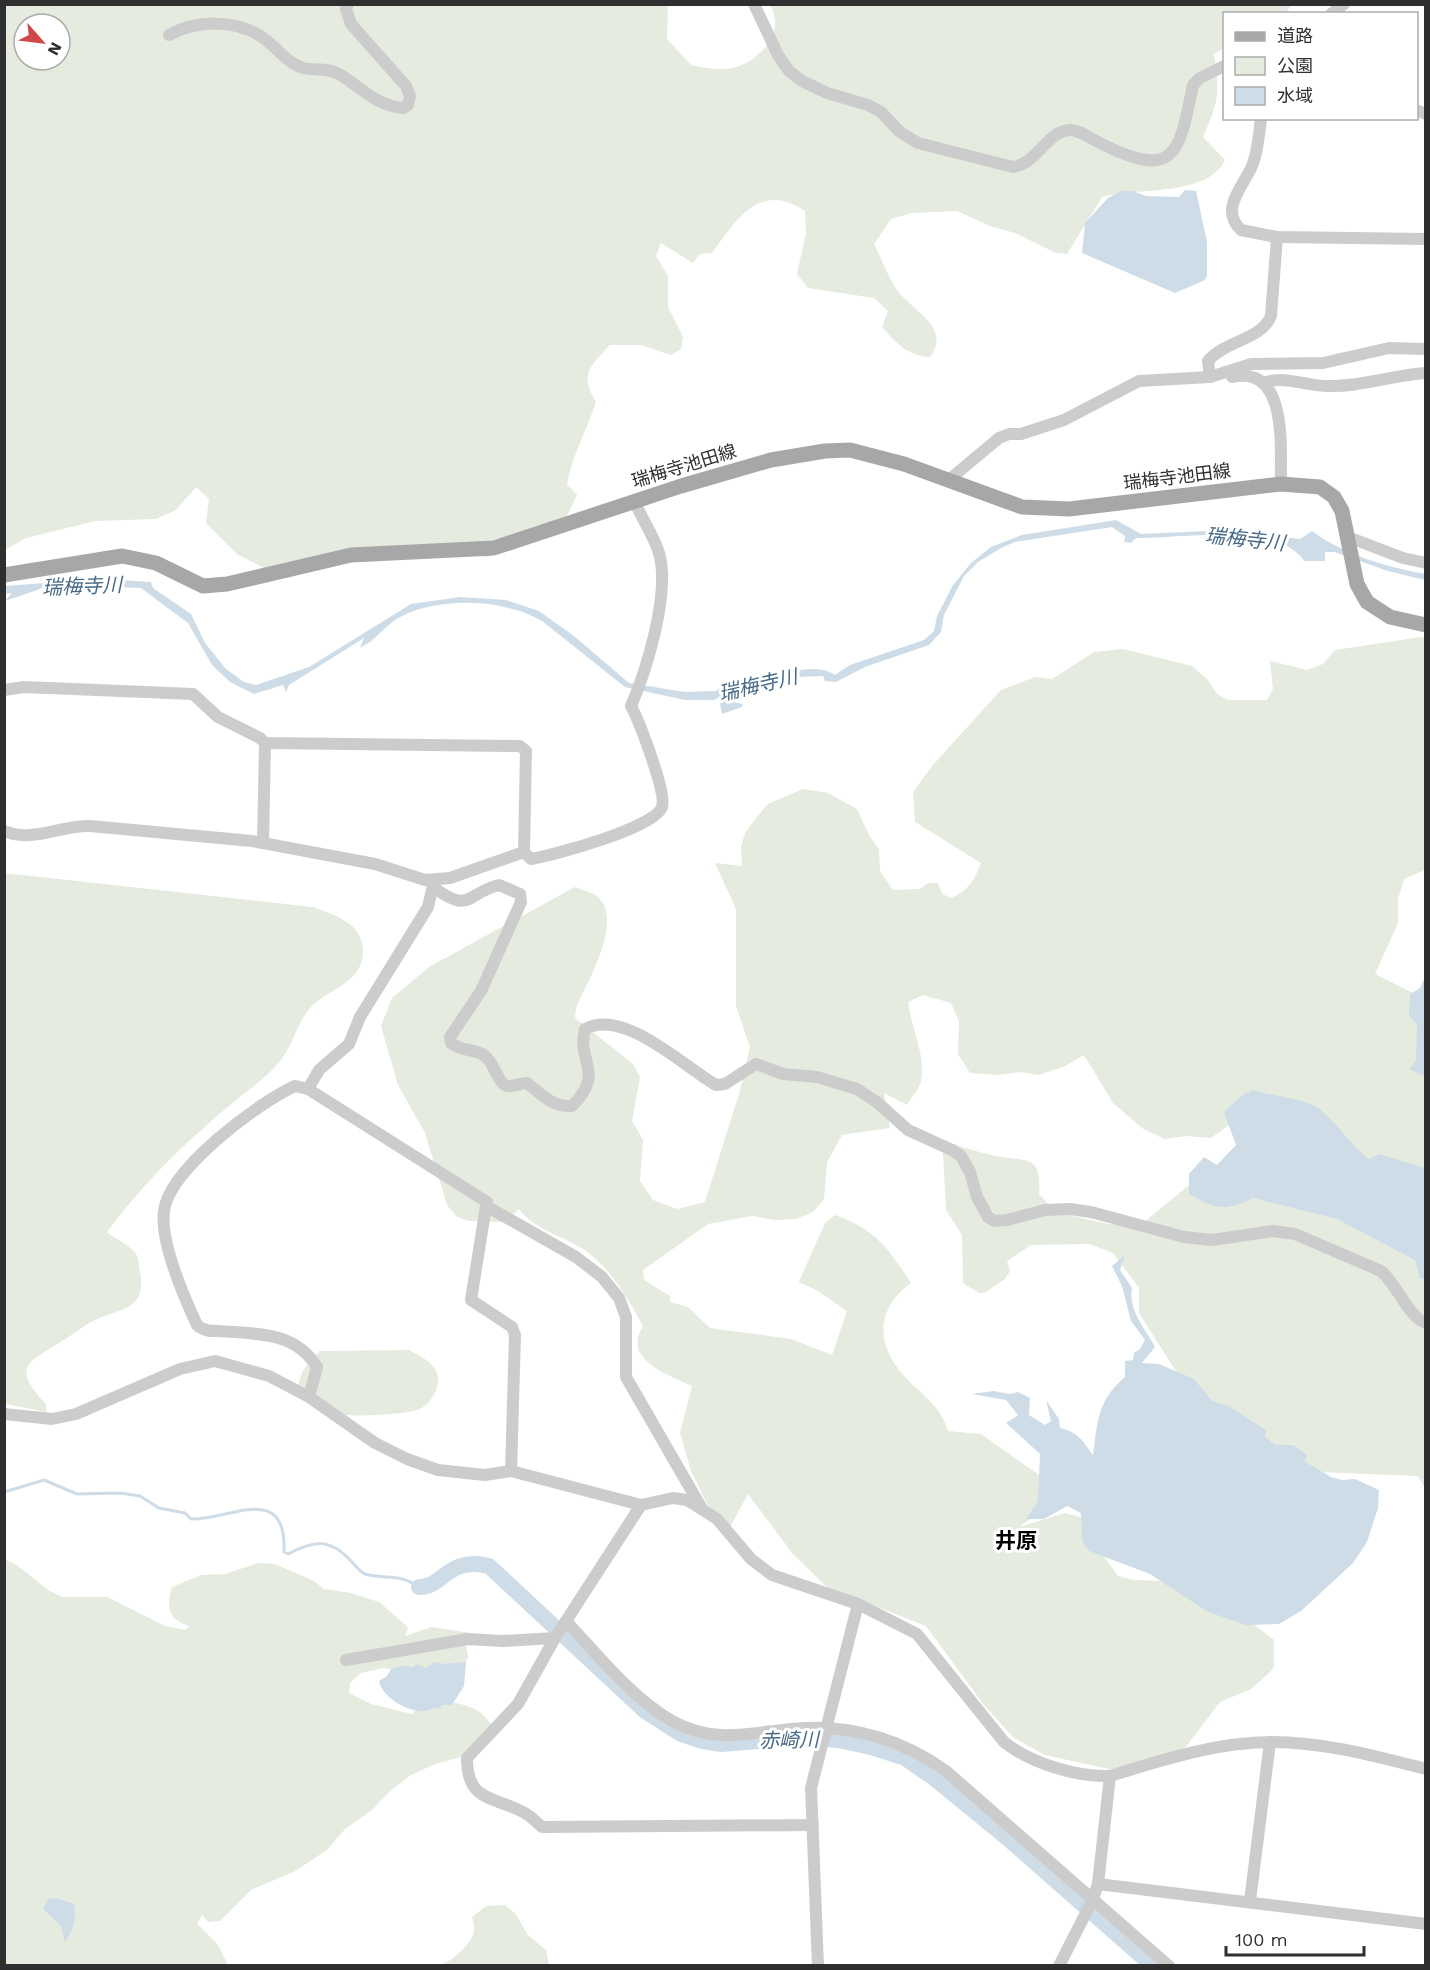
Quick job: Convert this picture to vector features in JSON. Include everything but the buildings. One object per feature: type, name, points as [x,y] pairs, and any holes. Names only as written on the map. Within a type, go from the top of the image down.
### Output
[{"type":"main road","name":"瑞梅寺池田線","points":[[4,575],[122,556],[156,563],[203,586],[227,584],[351,555],[494,548],[771,460],[825,451],[864,452],[950,479],[1022,507],[1069,509],[1281,484],[1310,484],[1328,490],[1342,511],[1357,584],[1367,602],[1382,614],[1425,625]]},
{"type":"street","points":[[169,35],[185,26],[205,23],[243,28],[261,36],[303,68],[328,69],[384,105],[403,108],[408,105],[410,96],[406,86],[351,24],[346,9],[348,4]]},
{"type":"street","points":[[754,4],[778,56],[789,71],[802,81],[827,93],[874,109],[900,132],[918,143],[1013,167],[1023,165],[1038,154],[1048,141],[1072,129],[1117,152],[1142,159],[1164,159],[1176,151],[1182,139],[1193,85],[1200,78],[1223,66]]},
{"type":"street","points":[[1262,120],[1252,167],[1233,202],[1232,217],[1241,230],[1277,237],[1425,238]]},
{"type":"street","points":[[1210,377],[1208,362],[1216,352],[1260,331],[1268,323],[1271,316],[1277,237]]},
{"type":"street","points":[[950,479],[999,438],[1009,434],[1021,435],[1064,420],[1139,381],[1210,377],[1258,363],[1323,363],[1389,348],[1425,349]]},
{"type":"street","points":[[1231,370],[1232,377],[1244,375],[1264,383],[1277,405],[1281,484]]},
{"type":"street","points":[[1264,383],[1273,379],[1328,386],[1350,385],[1401,374],[1425,373]]},
{"type":"street","points":[[4,690],[24,687],[193,694],[218,717],[260,738],[265,743],[520,747],[526,751],[524,852],[531,859],[560,854],[644,824],[660,811],[663,804],[659,782],[631,706],[644,675],[658,605],[660,558],[635,502]]},
{"type":"street","points":[[1348,537],[1403,558],[1425,563]]},
{"type":"street","points":[[263,843],[265,743]]},
{"type":"street","points":[[4,831],[18,836],[34,835],[64,827],[90,826],[263,843],[375,864],[434,883],[455,901],[473,899],[499,885],[520,894],[521,902],[481,991],[450,1037],[451,1043],[460,1050],[476,1052],[486,1057],[502,1083],[508,1086],[527,1083],[549,1101],[561,1107],[572,1106],[584,1094],[589,1078],[582,1038],[585,1029],[594,1024],[628,1029],[650,1040],[716,1085],[731,1080],[756,1064],[783,1074],[834,1081],[857,1089],[878,1103],[908,1130],[961,1156],[970,1172],[977,1197],[988,1217],[994,1221],[1007,1220],[1044,1210],[1070,1209],[1092,1212],[1184,1238],[1212,1240],[1273,1231],[1295,1234],[1381,1271],[1392,1280],[1415,1316],[1425,1323]]},
{"type":"street","points":[[434,883],[524,852]]},
{"type":"street","points":[[308,1089],[319,1070],[349,1044],[360,1017],[428,907],[434,883]]},
{"type":"street","points":[[309,1397],[317,1367],[293,1342],[265,1334],[206,1330],[197,1325],[174,1263],[164,1220],[164,1209],[174,1186],[204,1152],[269,1100],[295,1086],[308,1089],[487,1202],[471,1300],[512,1327],[515,1335],[511,1471]]},
{"type":"street","points":[[486,1206],[576,1257],[602,1276],[619,1298],[626,1317],[626,1377],[701,1507]]},
{"type":"street","points":[[4,1414],[21,1418],[60,1418],[180,1369],[215,1361],[269,1376],[309,1397],[375,1443],[407,1459],[438,1470],[485,1475],[511,1471],[641,1504],[674,1498],[687,1500],[717,1519],[751,1559],[772,1575],[858,1604],[917,1634],[926,1641],[963,1693],[1004,1742],[1014,1750],[1047,1764],[1077,1773],[1110,1776],[1209,1750],[1270,1742],[1339,1748],[1425,1769]]},
{"type":"street","points":[[641,1504],[555,1638],[518,1704],[467,1758],[475,1790],[481,1796],[525,1813],[542,1827],[813,1825]]},
{"type":"street","points":[[818,1965],[811,1788],[858,1604]]},
{"type":"street","points":[[566,1621],[640,1696],[671,1720],[692,1728],[734,1737],[806,1728],[827,1730],[878,1737],[908,1747],[929,1758],[1022,1835],[1169,1965]]},
{"type":"street","points":[[346,1659],[468,1639],[502,1641],[555,1638]]},
{"type":"street","points":[[1250,1901],[1270,1742]]},
{"type":"street","points":[[1059,1965],[1093,1899],[1098,1884],[1110,1776]]},
{"type":"street","points":[[1098,1884],[1425,1924]]},
{"type":"green space","points":[[5,5],[668,5],[667,39],[691,65],[720,69],[746,63],[765,48],[775,27],[770,5],[1292,5],[1286,12],[1223,12],[1223,49],[1214,54],[1217,97],[1203,137],[1225,160],[1216,172],[1204,180],[1170,189],[1102,197],[1067,254],[1056,253],[1015,233],[990,226],[957,211],[912,213],[891,219],[874,244],[895,287],[933,327],[936,346],[930,357],[915,354],[903,348],[892,338],[882,327],[888,311],[874,298],[808,288],[797,274],[806,233],[805,211],[789,203],[775,200],[762,202],[751,208],[740,217],[712,253],[700,254],[693,263],[661,243],[656,256],[668,276],[668,307],[683,337],[681,349],[671,355],[641,345],[610,345],[603,352],[589,371],[588,384],[596,402],[569,473],[567,484],[577,495],[566,518],[487,557],[397,546],[266,569],[237,554],[206,523],[209,499],[196,487],[176,510],[156,519],[95,521],[26,538],[5,550]]},
{"type":"green space","points":[[1425,638],[1425,870],[1404,879],[1398,899],[1398,923],[1375,974],[1425,999],[1425,1181],[1369,1174],[1257,1105],[1211,1138],[1187,1136],[1164,1139],[1142,1128],[1113,1103],[1084,1055],[1063,1067],[1038,1075],[1021,1072],[998,1075],[970,1073],[958,1054],[959,1021],[951,1003],[923,995],[908,1002],[920,1051],[922,1071],[919,1087],[907,1105],[884,1093],[890,1128],[842,1135],[827,1162],[824,1199],[813,1212],[796,1219],[775,1220],[752,1216],[708,1224],[643,1270],[644,1280],[670,1296],[670,1302],[688,1307],[710,1328],[791,1339],[832,1355],[847,1311],[818,1291],[799,1282],[825,1223],[835,1215],[860,1226],[888,1250],[911,1283],[899,1293],[885,1316],[884,1340],[896,1366],[936,1408],[948,1431],[981,1434],[1046,1480],[1040,1512],[1019,1527],[1065,1513],[1092,1520],[1092,1540],[1118,1576],[1133,1580],[1167,1581],[1247,1619],[1274,1640],[1274,1667],[1270,1672],[1251,1689],[1220,1702],[1178,1757],[1113,1770],[1045,1755],[1014,1738],[984,1705],[926,1626],[827,1587],[793,1554],[748,1494],[729,1529],[711,1512],[691,1471],[680,1433],[692,1386],[661,1371],[643,1357],[638,1348],[638,1338],[643,1326],[612,1276],[586,1251],[533,1223],[519,1209],[504,1222],[469,1221],[457,1217],[447,1205],[425,1133],[398,1085],[381,1026],[392,998],[429,967],[575,887],[597,896],[605,907],[606,935],[595,967],[576,1008],[575,1018],[633,1064],[640,1077],[632,1121],[643,1140],[640,1181],[653,1200],[677,1209],[705,1202],[740,1091],[750,1047],[736,1006],[736,909],[715,863],[742,866],[741,847],[745,833],[768,804],[803,789],[828,793],[857,809],[870,837],[879,849],[880,871],[893,890],[920,889],[928,883],[938,883],[942,894],[951,898],[970,884],[981,863],[915,822],[913,792],[932,766],[1001,690],[1035,677],[1052,679],[1094,652],[1123,649],[1192,666],[1208,680],[1217,694],[1228,700],[1267,700],[1273,689],[1270,661],[1307,670],[1323,664],[1335,650]]},
{"type":"green space","points":[[4,873],[312,907],[345,921],[352,927],[362,941],[363,951],[357,971],[351,978],[310,1008],[281,1060],[172,1158],[145,1186],[107,1232],[130,1247],[136,1254],[139,1263],[140,1294],[130,1306],[92,1321],[32,1361],[26,1374],[35,1392],[46,1404],[46,1412],[5,1404]]},
{"type":"green space","points":[[953,1144],[990,1155],[1030,1162],[1038,1172],[1039,1194],[1048,1204],[1068,1215],[1108,1224],[1143,1223],[1199,1177],[1425,1246],[1425,1488],[1418,1476],[1293,1471],[1184,1384],[1139,1313],[1139,1288],[1113,1253],[1090,1244],[1031,1245],[1007,1261],[1010,1271],[1005,1279],[984,1293],[979,1293],[963,1283],[962,1235],[946,1210],[943,1152]]},
{"type":"green space","points":[[409,1350],[430,1363],[435,1369],[438,1381],[432,1399],[417,1410],[376,1415],[334,1414],[299,1393],[301,1375],[320,1351]]},
{"type":"green space","points":[[5,1559],[18,1566],[48,1590],[62,1597],[107,1597],[165,1626],[186,1630],[189,1626],[177,1620],[170,1611],[169,1600],[172,1587],[201,1575],[225,1574],[258,1563],[275,1564],[314,1581],[324,1589],[351,1593],[379,1602],[408,1627],[405,1636],[432,1627],[470,1633],[466,1646],[468,1657],[463,1667],[402,1671],[383,1668],[361,1673],[350,1683],[349,1693],[371,1704],[412,1714],[427,1705],[457,1703],[475,1709],[487,1719],[494,1729],[468,1755],[435,1764],[411,1775],[390,1791],[372,1810],[345,1829],[327,1850],[295,1871],[251,1890],[220,1921],[208,1922],[202,1915],[197,1924],[218,1945],[228,1965],[5,1966]]},
{"type":"green space","points":[[505,1905],[515,1913],[528,1935],[546,1950],[549,1965],[440,1965],[455,1956],[469,1942],[474,1930],[472,1917],[486,1906]]},
{"type":"water","points":[[1185,190],[1196,191],[1207,242],[1205,280],[1175,293],[1082,253],[1085,223],[1108,198],[1121,191],[1133,191],[1146,196],[1179,197]]},
{"type":"water","name":"瑞梅寺川","points":[[1116,520],[1141,534],[1230,530],[1300,539],[1312,531],[1338,547],[1366,559],[1426,574],[1425,580],[1388,571],[1334,552],[1325,552],[1325,561],[1304,561],[1291,549],[1273,541],[1251,536],[1201,535],[1136,538],[1131,543],[1124,542],[1125,536],[1112,527],[1015,542],[978,562],[964,576],[944,615],[941,632],[929,645],[865,667],[836,682],[825,681],[823,676],[796,677],[770,683],[756,693],[755,690],[731,697],[728,701],[743,704],[742,707],[722,714],[720,704],[723,699],[720,697],[714,700],[685,700],[625,687],[542,621],[510,608],[493,605],[455,603],[420,609],[398,618],[360,648],[364,638],[289,685],[286,692],[283,685],[254,694],[230,682],[212,665],[188,623],[141,588],[85,586],[48,589],[45,592],[43,588],[5,601],[12,593],[5,594],[5,586],[44,583],[63,576],[60,580],[90,578],[151,582],[153,588],[191,614],[205,643],[226,669],[244,682],[256,685],[309,667],[411,604],[460,597],[506,600],[539,611],[574,636],[629,683],[685,692],[716,691],[721,687],[749,684],[794,671],[823,670],[835,675],[850,665],[924,640],[934,631],[937,616],[953,585],[971,563],[991,547],[1022,535]]},
{"type":"water","points":[[1425,977],[1425,1076],[1409,1069],[1416,1060],[1417,1025],[1409,1015],[1410,994],[1420,988]]},
{"type":"water","points":[[1253,1090],[1312,1105],[1327,1116],[1369,1159],[1379,1154],[1425,1168],[1425,1280],[1420,1278],[1415,1260],[1337,1219],[1253,1198],[1227,1207],[1213,1206],[1189,1194],[1189,1174],[1204,1157],[1217,1165],[1236,1145],[1224,1112],[1244,1094]]},
{"type":"water","points":[[1125,1255],[1120,1270],[1132,1288],[1132,1304],[1138,1319],[1155,1347],[1142,1363],[1159,1364],[1194,1379],[1212,1401],[1228,1406],[1266,1430],[1265,1437],[1276,1445],[1293,1445],[1307,1455],[1304,1461],[1331,1477],[1342,1480],[1355,1479],[1379,1490],[1378,1508],[1367,1542],[1353,1563],[1301,1611],[1279,1624],[1246,1625],[1208,1612],[1150,1574],[1089,1551],[1082,1541],[1081,1513],[1067,1506],[1044,1519],[1026,1519],[1038,1501],[1040,1454],[1006,1423],[1018,1415],[1006,1400],[972,1394],[993,1391],[1010,1394],[1018,1392],[1030,1398],[1029,1415],[1045,1425],[1051,1421],[1046,1400],[1059,1419],[1060,1428],[1076,1435],[1093,1455],[1098,1421],[1104,1403],[1125,1377],[1125,1361],[1133,1360],[1134,1353],[1140,1349],[1145,1340],[1131,1321],[1122,1286],[1112,1266]]},
{"type":"water","points":[[434,1662],[444,1664],[466,1662],[464,1686],[452,1705],[442,1705],[440,1708],[424,1711],[413,1710],[394,1701],[381,1687],[379,1681],[387,1676],[391,1669],[401,1666],[414,1667],[416,1664],[426,1668]]},
{"type":"water","points":[[56,1898],[74,1904],[74,1924],[65,1942],[61,1926],[43,1909],[48,1899]]},
{"type":"waterway","points":[[4,1492],[44,1480],[77,1494],[120,1493],[140,1496],[159,1508],[185,1513],[191,1519],[252,1509],[266,1510],[276,1517],[282,1530],[284,1552],[288,1554],[314,1544],[329,1545],[336,1548],[365,1574],[399,1578],[419,1587]]},
{"type":"waterway","name":"赤崎川","points":[[419,1587],[434,1583],[447,1573],[464,1565],[489,1566],[645,1711],[681,1734],[702,1741],[722,1744],[803,1737],[838,1740],[871,1747],[905,1758],[934,1778],[1005,1836],[1153,1966]]},
{"type":"district","name":"井原","points":[[1016,1541]]}]
